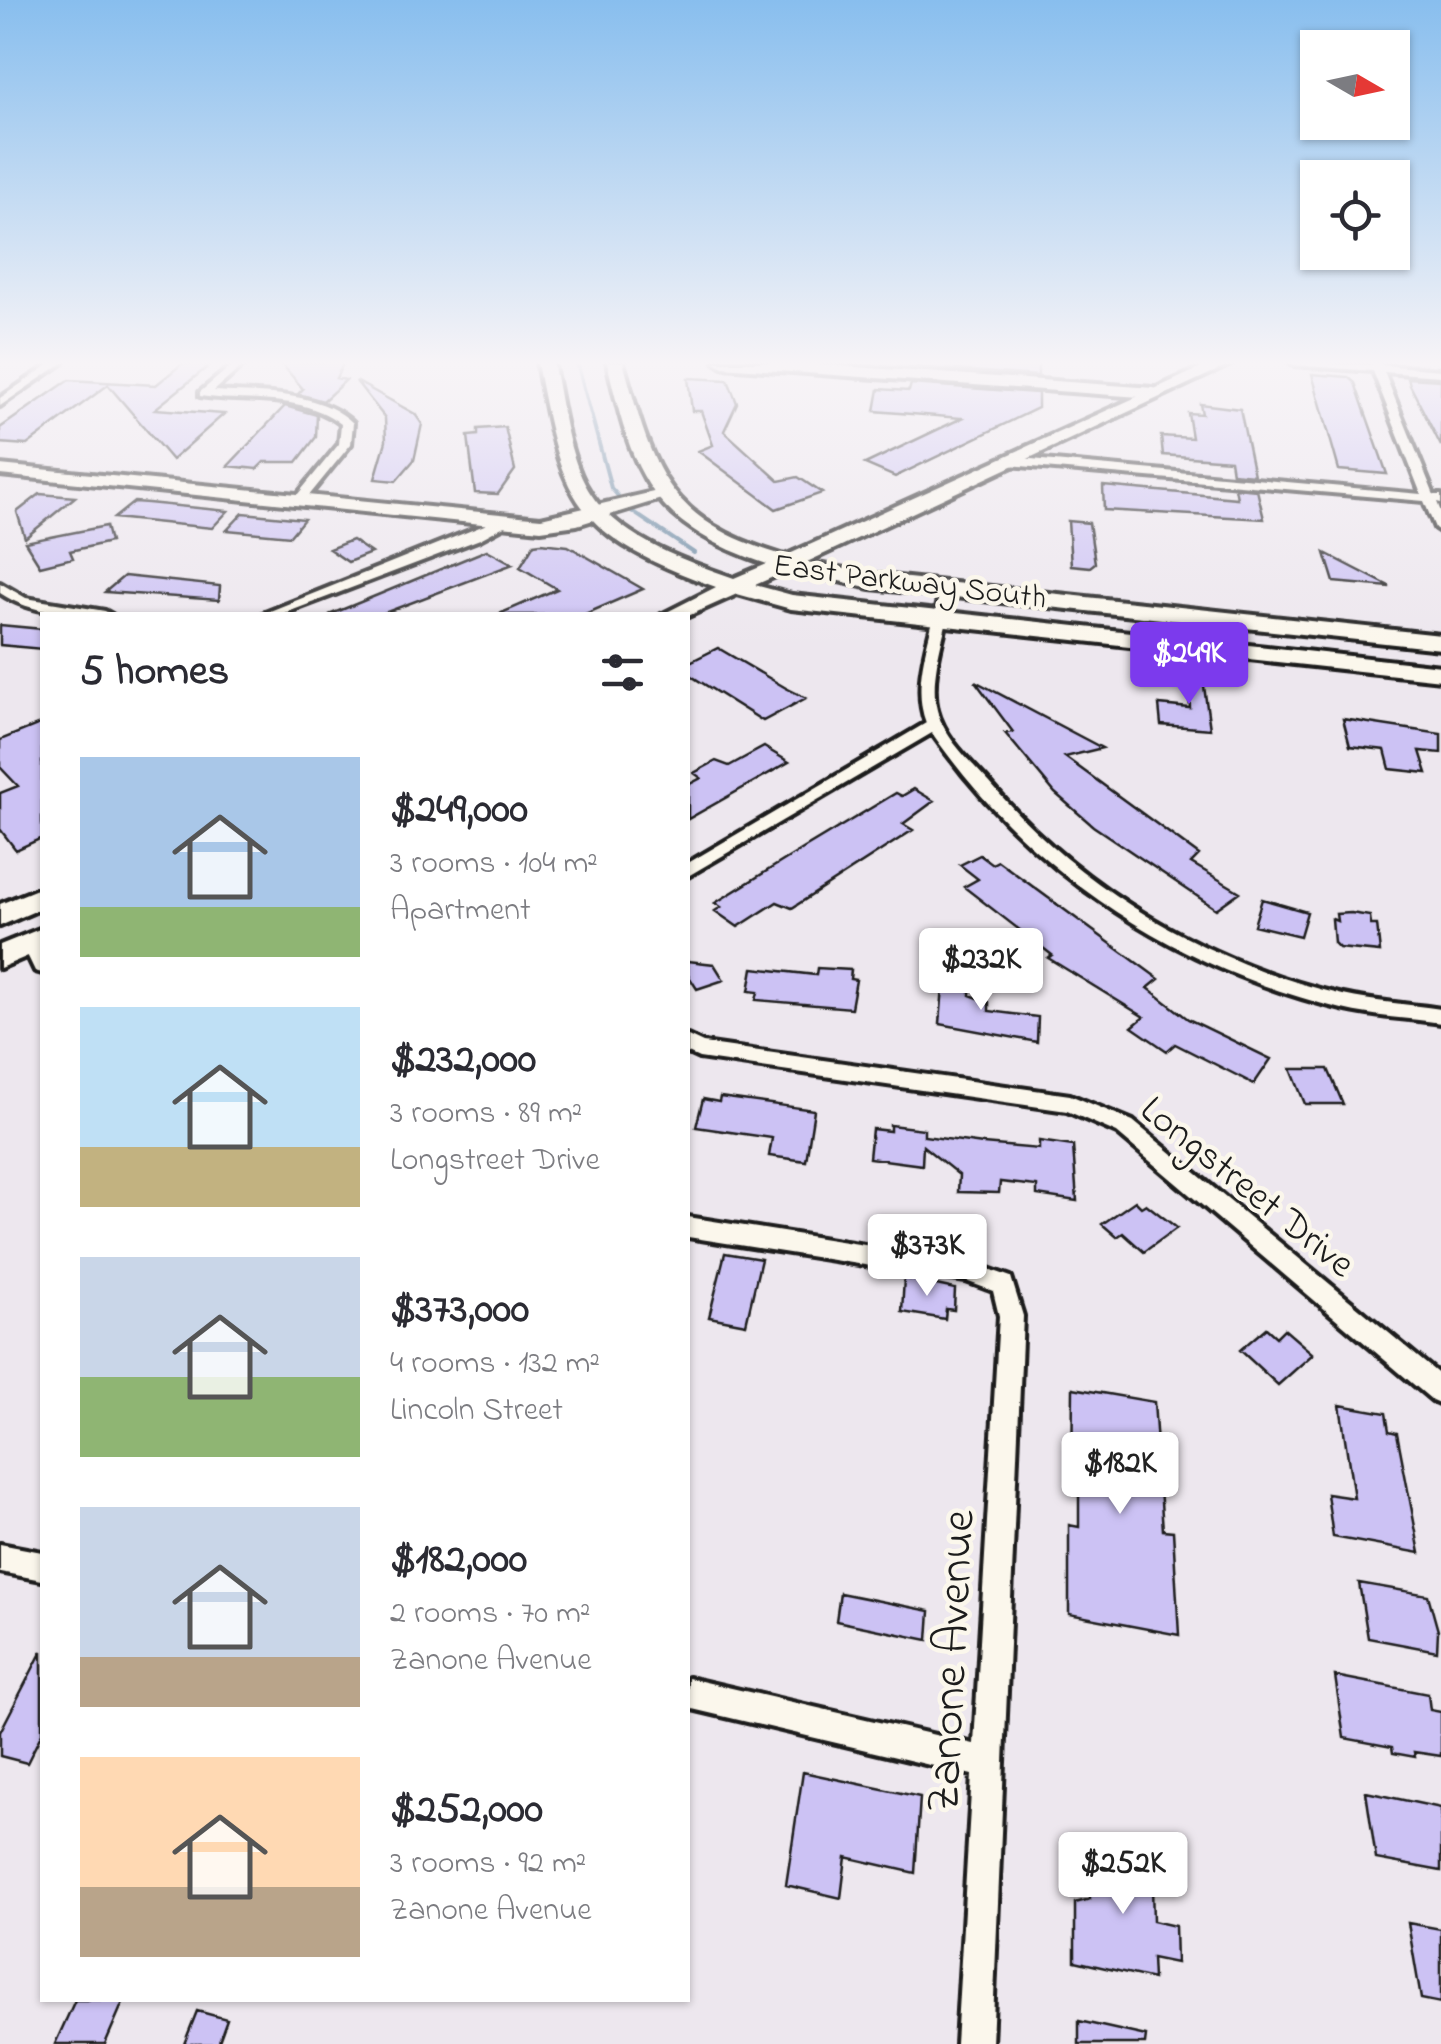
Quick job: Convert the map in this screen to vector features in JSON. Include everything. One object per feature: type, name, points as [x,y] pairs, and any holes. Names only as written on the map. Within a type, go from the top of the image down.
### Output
[{"type":"main road","points":[[568,457],[574,484],[596,513]]},
{"type":"main road","points":[[642,457],[662,496]]},
{"type":"main road","points":[[678,612],[1015,457]]},
{"type":"main road","name":"East Parkway South","points":[[662,496],[692,522],[742,546],[786,562],[857,578],[1441,642]]},
{"type":"main road","name":"East Parkway South","points":[[596,513],[642,546],[729,588],[791,602],[1441,673]]},
{"type":"main road","points":[[676,612],[684,586],[676,572],[742,546]]},
{"type":"main road","points":[[0,916],[40,898]]},
{"type":"main road","points":[[0,957],[39,949]]},
{"type":"street","points":[[298,500],[335,457]]},
{"type":"street","points":[[1417,457],[1435,498],[1441,528]]},
{"type":"street","points":[[1009,460],[1435,498]]},
{"type":"street","points":[[0,470],[540,524],[662,496]]},
{"type":"street","points":[[275,612],[475,536],[502,522]]},
{"type":"street","points":[[0,587],[22,602],[86,612]]},
{"type":"street","points":[[947,590],[928,704],[935,724],[1002,812],[1056,861],[1143,922],[1248,973],[1344,1002],[1441,1016]]},
{"type":"street","points":[[690,869],[935,724]]},
{"type":"street","name":"Longstreet Drive","points":[[690,1045],[699,1050],[1070,1103],[1125,1128],[1441,1392]]},
{"type":"street","name":"Zanone Avenue","points":[[690,1227],[966,1271],[1003,1284],[1011,1316],[974,2044]]},
{"type":"street","points":[[0,1558],[40,1566]]},
{"type":"street","points":[[690,1693],[987,1763]]},
{"type":"building","points":[[236,457],[301,457],[297,462],[264,462],[257,469],[228,466]]},
{"type":"building","points":[[381,457],[415,457],[396,481],[375,479]]},
{"type":"building","points":[[471,457],[512,457],[515,470],[498,494],[475,493]]},
{"type":"building","points":[[707,457],[753,457],[779,481],[798,477],[822,493],[776,509]]},
{"type":"building","points":[[879,457],[936,457],[895,477],[865,464]]},
{"type":"building","points":[[1195,457],[1250,457],[1254,475],[1232,473],[1230,460]]},
{"type":"building","points":[[1335,457],[1381,457],[1387,474],[1339,470]]},
{"type":"building","points":[[1103,486],[1237,498],[1235,488],[1257,490],[1264,519],[1104,510]]},
{"type":"building","points":[[40,494],[75,497],[25,538],[17,512]]},
{"type":"building","points":[[134,502],[228,511],[212,528],[114,518]]},
{"type":"building","points":[[243,513],[304,519],[290,536],[227,530]]},
{"type":"building","points":[[1068,521],[1089,523],[1095,563],[1090,567],[1071,565]]},
{"type":"building","points":[[106,526],[110,542],[70,551],[73,558],[40,566],[25,542]]},
{"type":"building","points":[[352,540],[371,553],[348,562],[329,549]]},
{"type":"building","points":[[534,544],[568,546],[643,589],[590,612],[504,612],[557,589],[520,567]]},
{"type":"building","points":[[487,550],[513,564],[387,612],[336,612]]},
{"type":"building","points":[[1325,553],[1389,586],[1389,587],[1334,582]]},
{"type":"building","points":[[124,576],[220,586],[219,600],[105,592]]},
{"type":"building","points":[[0,625],[40,629],[40,649],[0,645]]},
{"type":"building","points":[[718,648],[806,698],[763,721],[690,675],[690,662]]},
{"type":"building","points":[[1202,672],[1210,729],[1161,725],[1159,705],[1190,708],[1188,673]]},
{"type":"building","points":[[975,681],[1102,748],[1065,757],[1199,855],[1191,863],[1240,892],[1216,909],[1093,826],[1055,793],[1005,733],[1013,732]]},
{"type":"building","points":[[1343,719],[1441,734],[1441,753],[1420,751],[1427,773],[1390,769],[1385,750],[1350,746]]},
{"type":"building","points":[[40,724],[40,839],[16,850],[0,829],[0,793],[18,786],[0,767],[0,740]]},
{"type":"building","points":[[764,747],[789,762],[690,818],[690,784],[701,778],[694,773],[716,761],[729,766]]},
{"type":"building","points":[[914,789],[934,801],[903,824],[913,830],[792,908],[777,902],[738,927],[715,911],[721,907],[715,903],[783,861],[896,793],[902,796]]},
{"type":"building","points":[[980,855],[992,864],[998,861],[1159,979],[1148,988],[1188,1019],[1271,1059],[1254,1084],[1175,1044],[1167,1051],[1132,1027],[1144,1017],[1048,958],[1052,955],[964,887],[978,879],[960,865]]},
{"type":"building","points":[[1262,899],[1307,912],[1300,936],[1254,925]]},
{"type":"building","points":[[1336,914],[1370,916],[1371,925],[1377,925],[1380,952],[1339,948],[1334,943],[1332,919],[1337,921]]},
{"type":"building","points":[[690,961],[714,964],[724,980],[697,989],[690,978]]},
{"type":"building","points":[[753,968],[816,975],[817,968],[851,970],[850,979],[856,980],[851,1008],[756,1000],[758,992],[749,991]]},
{"type":"building","points":[[944,973],[971,977],[970,995],[989,1002],[989,1011],[1038,1017],[1037,1042],[940,1024]]},
{"type":"building","points":[[1291,1069],[1328,1069],[1343,1104],[1305,1104]]},
{"type":"building","points":[[720,1097],[814,1110],[806,1161],[769,1156],[772,1138],[696,1127],[703,1099],[719,1102]]},
{"type":"building","points":[[890,1125],[924,1129],[924,1136],[983,1144],[1039,1149],[1039,1141],[1073,1146],[1077,1201],[1037,1195],[1037,1186],[1000,1182],[999,1193],[958,1192],[959,1175],[923,1146],[922,1165],[869,1158],[872,1129],[890,1131]]},
{"type":"building","points":[[1135,1201],[1141,1207],[1146,1204],[1177,1228],[1144,1252],[1123,1233],[1117,1237],[1102,1224]]},
{"type":"building","points":[[725,1253],[761,1259],[746,1324],[709,1317]]},
{"type":"building","points":[[904,1278],[955,1289],[954,1310],[946,1309],[945,1319],[902,1312]]},
{"type":"building","points":[[1266,1328],[1276,1337],[1284,1329],[1313,1354],[1278,1385],[1240,1350]]},
{"type":"building","points":[[1073,1388],[1154,1402],[1163,1530],[1173,1531],[1179,1635],[1069,1614],[1069,1525],[1079,1527],[1079,1477],[1072,1476]]},
{"type":"building","points":[[1340,1405],[1386,1413],[1389,1431],[1397,1433],[1420,1553],[1333,1537],[1327,1494],[1354,1498]]},
{"type":"building","points":[[1359,1583],[1428,1595],[1438,1631],[1437,1651],[1368,1638]]},
{"type":"building","points":[[840,1593],[930,1611],[928,1640],[836,1621]]},
{"type":"building","points":[[40,1655],[40,1737],[27,1763],[0,1756],[0,1732]]},
{"type":"building","points":[[1335,1676],[1428,1694],[1430,1710],[1441,1712],[1441,1756],[1393,1753],[1392,1747],[1344,1738]]},
{"type":"building","points":[[803,1772],[920,1797],[915,1873],[846,1857],[841,1898],[786,1885]]},
{"type":"building","points":[[1366,1792],[1441,1808],[1441,1871],[1376,1859]]},
{"type":"building","points":[[1108,1841],[1151,1850],[1153,1921],[1175,1926],[1176,1963],[1152,1958],[1153,1979],[1075,1961],[1075,1903],[1090,1899],[1089,1869],[1109,1874]]},
{"type":"building","points":[[1408,1923],[1441,1929],[1441,2003],[1421,1999]]},
{"type":"building","points":[[74,2002],[123,2002],[105,2044],[55,2044]]},
{"type":"building","points":[[197,2011],[227,2019],[218,2044],[184,2044]]},
{"type":"building","points":[[1079,2021],[1146,2036],[1145,2044],[1079,2044]]},
{"type":"waterway","points":[[603,457],[611,488],[618,496]]},
{"type":"waterway","points":[[630,510],[694,553]]}]
